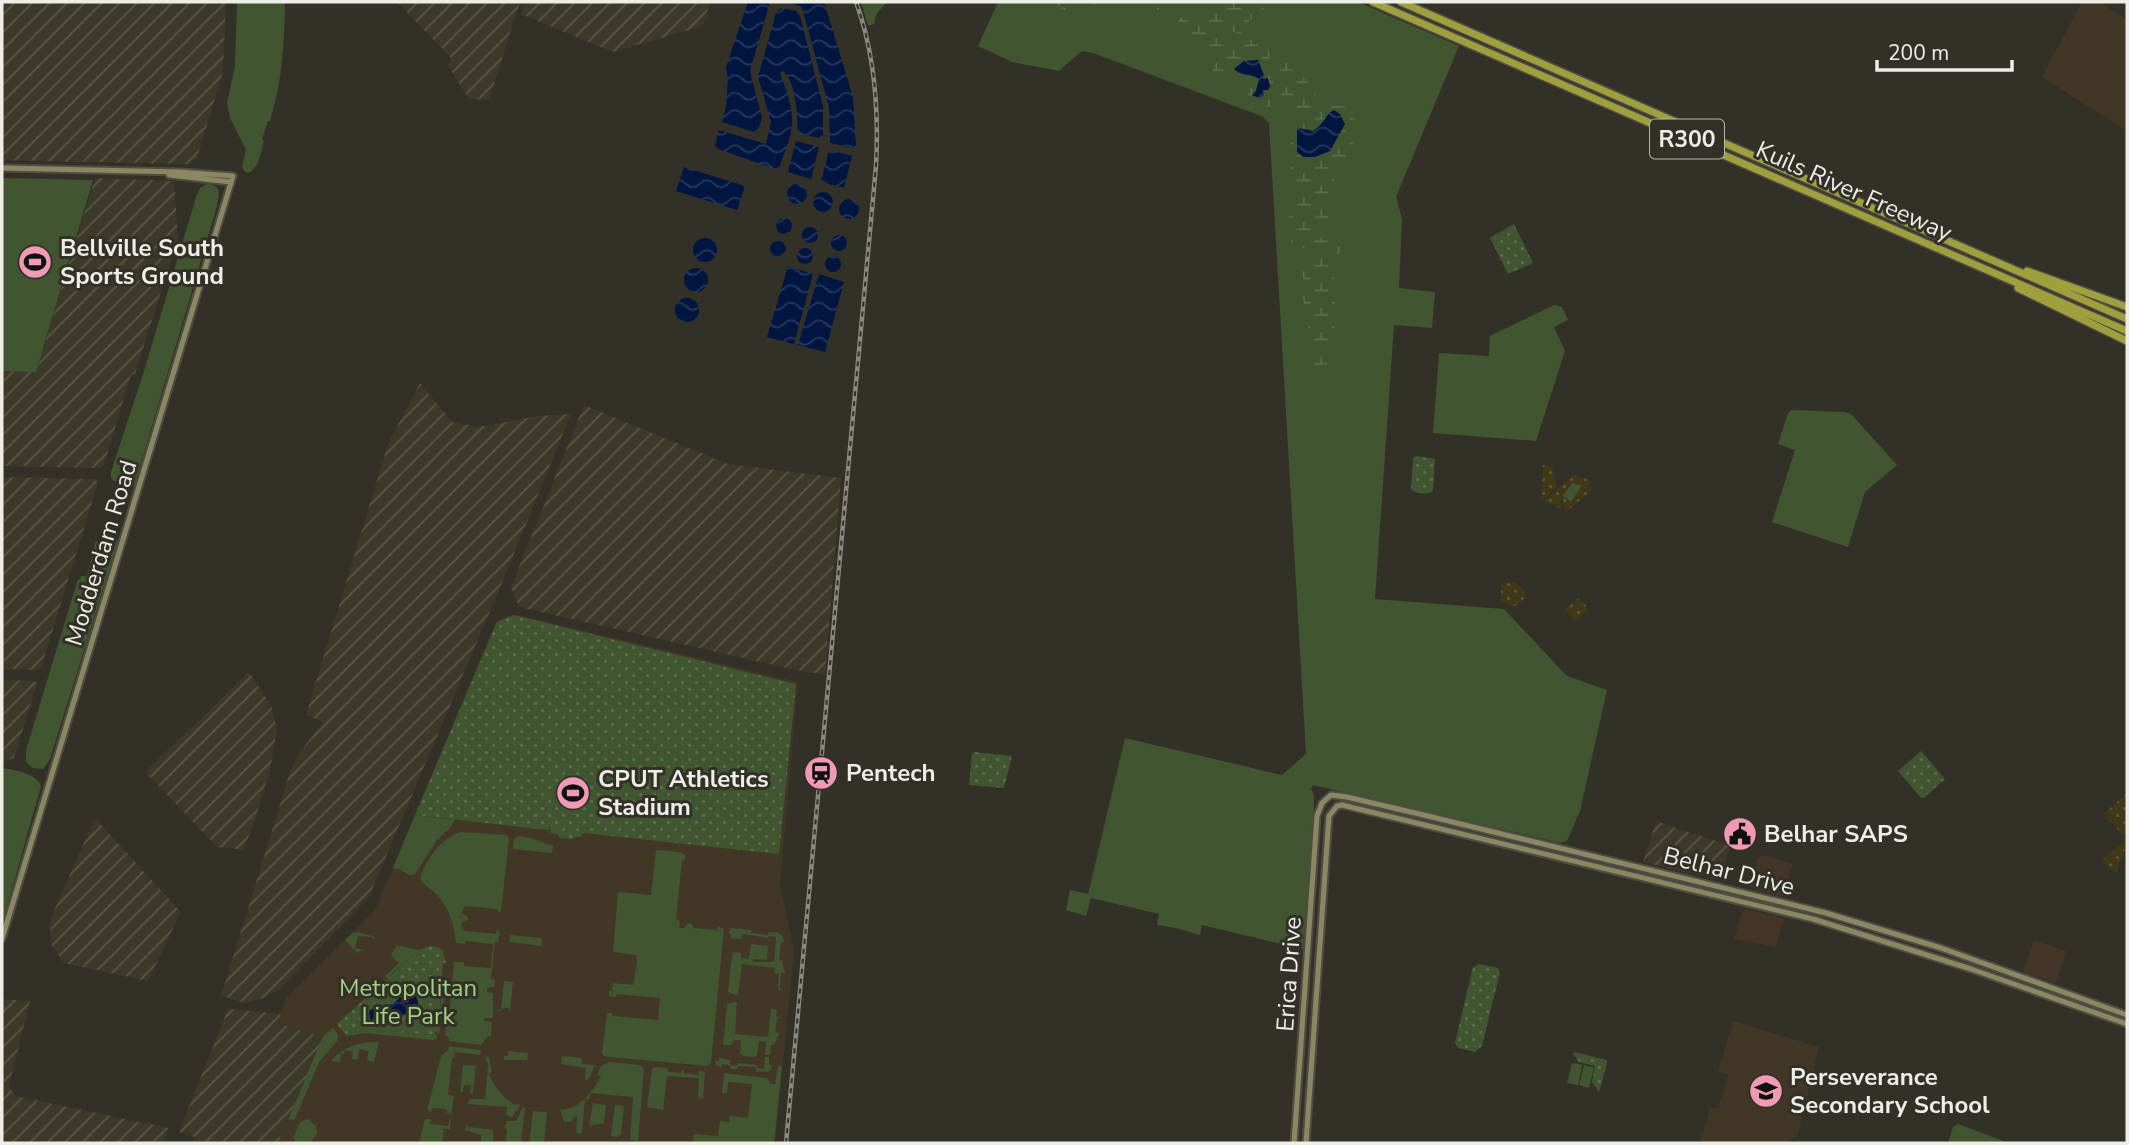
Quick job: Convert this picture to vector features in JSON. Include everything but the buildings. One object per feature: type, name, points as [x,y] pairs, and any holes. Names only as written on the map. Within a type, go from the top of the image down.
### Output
[{"type":"highway","name":"Kuils River Freeway","points":[[1373,2],[2127,331]]},
{"type":"highway","name":"Kuils River Freeway","points":[[1401,2],[2127,319]]},
{"type":"highway","points":[[2006,266],[2127,307]]},
{"type":"highway","points":[[2000,276],[2025,292],[2127,341]]},
{"type":"main road","name":"Modderdam Road","points":[[2,168],[159,173],[180,178],[232,179],[2,939]]},
{"type":"main road","name":"Belhar Drive","points":[[1319,808],[1331,795],[1347,797],[1826,913],[1941,948],[2127,1015]]},
{"type":"main road","name":"Belhar Drive","points":[[1329,816],[1337,806],[1349,805],[1779,910],[1892,943],[2127,1024]]},
{"type":"main road","name":"Erica Drive","points":[[1294,1143],[1319,808]]},
{"type":"main road","name":"Erica Drive","points":[[1306,1143],[1329,816]]},
{"type":"shaded area","points":[[2,2],[226,2],[223,72],[197,158],[189,164],[2,160]]},
{"type":"shaded area","points":[[397,2],[520,2],[489,100],[469,99],[448,65],[451,58]]},
{"type":"shaded area","points":[[525,2],[710,2],[703,26],[613,52],[521,14]]},
{"type":"shaded area","points":[[2082,2],[2100,2],[2127,20],[2127,131],[2042,77]]},
{"type":"shaded area","points":[[95,178],[174,181],[178,238],[135,374],[131,375],[104,465],[100,468],[2,466],[2,371],[36,372]]},
{"type":"shaded area","points":[[420,383],[452,422],[479,427],[538,416],[571,414],[369,897],[281,988],[263,998],[245,1003],[221,996],[290,772],[298,755],[323,722],[306,715],[388,444]]},
{"type":"shaded area","points":[[584,405],[728,464],[841,478],[825,675],[519,607],[511,587]]},
{"type":"shaded area","points":[[2,477],[95,479],[98,483],[41,668],[38,670],[2,669]]},
{"type":"shaded area","points":[[514,614],[798,682],[780,884],[794,950],[775,1143],[278,1143],[324,1037],[278,1023],[285,999],[375,910],[496,621]]},
{"type":"shaded area","points":[[249,672],[271,705],[277,729],[270,770],[243,850],[217,847],[145,772]]},
{"type":"shaded area","points":[[2,680],[34,681],[37,684],[14,758],[6,761],[2,760]]},
{"type":"shaded area","points":[[95,818],[181,912],[148,981],[64,963],[51,944],[50,920]]},
{"type":"shaded area","points":[[1656,821],[1731,846],[1719,880],[1643,862]]},
{"type":"shaded area","points":[[1764,855],[1793,864],[1782,897],[1755,890],[1750,886],[1758,858]]},
{"type":"shaded area","points":[[1746,909],[1784,919],[1776,947],[1734,939],[1742,912]]},
{"type":"shaded area","points":[[2034,940],[2066,951],[2056,983],[2023,972]]},
{"type":"shaded area","points":[[2,999],[30,1001],[9,1086],[16,1096],[168,1128],[165,1143],[2,1143]]},
{"type":"shaded area","points":[[228,1009],[282,1014],[279,1024],[324,1037],[278,1143],[192,1143],[195,1137],[179,1132]]},
{"type":"shaded area","name":"Perseverance Secondary School","points":[[1733,1021],[1819,1047],[1797,1137],[1792,1137],[1790,1143],[1700,1143],[1710,1108],[1718,1109],[1728,1075],[1718,1071]]},
{"type":"green space","points":[[237,2],[285,2],[278,90],[262,139],[264,141],[259,159],[255,168],[248,173],[242,167],[246,150],[230,118],[227,103],[235,66]]},
{"type":"green space","points":[[861,2],[887,2],[877,13],[874,24],[868,26]]},
{"type":"green space","points":[[998,2],[1358,2],[1459,46],[1396,197],[1402,219],[1399,288],[1435,292],[1432,328],[1394,325],[1375,599],[1504,609],[1567,676],[1607,690],[1580,811],[1567,841],[1560,843],[1313,785],[1311,789],[1314,795],[1314,813],[1303,949],[1202,925],[1200,935],[1157,925],[1159,914],[1091,898],[1086,916],[1066,910],[1070,890],[1088,894],[1125,738],[1282,775],[1306,754],[1269,123],[1261,116],[1093,53],[1082,51],[1059,71],[1012,62],[978,46]]},
{"type":"green space","points":[[1048,2],[1100,2],[1075,8],[1067,13],[1058,5]]},
{"type":"green space","points":[[1135,2],[1155,2],[1163,18],[1149,9],[1141,9]]},
{"type":"green space","points":[[1213,2],[1264,2],[1264,11],[1261,16],[1255,16],[1245,25],[1239,34],[1204,20],[1203,12]]},
{"type":"green space","points":[[1184,16],[1227,33],[1234,39],[1265,41],[1269,45],[1273,81],[1274,99],[1270,107],[1248,98],[1245,89],[1248,77],[1230,71],[1223,86],[1212,77],[1214,64],[1211,58],[1178,20]],"holes":[[[1247,60],[1261,64],[1263,79],[1267,78],[1268,90],[1263,90],[1264,95],[1254,93],[1259,82],[1257,77],[1238,72]]]},
{"type":"green space","points":[[1287,60],[1321,101],[1333,106],[1344,106],[1347,110],[1352,108],[1356,131],[1350,159],[1348,164],[1336,173],[1329,201],[1330,208],[1337,214],[1336,224],[1318,233],[1321,238],[1333,236],[1338,232],[1341,234],[1341,252],[1337,254],[1321,248],[1294,248],[1291,242],[1289,217],[1294,207],[1294,181],[1290,172],[1288,131],[1294,131],[1297,125],[1289,115],[1287,98],[1281,95],[1281,61]],"holes":[[[1327,114],[1339,114],[1345,124],[1341,135],[1322,155],[1310,157],[1297,146],[1304,130],[1318,127]]]},
{"type":"green space","name":"Bellville South Sports Ground","points":[[2,178],[93,180],[36,372],[2,371]]},
{"type":"green space","points":[[207,184],[217,188],[217,206],[134,487],[114,481],[111,472],[197,194],[200,188]]},
{"type":"green space","points":[[1514,224],[1533,263],[1508,274],[1490,238]]},
{"type":"green space","points":[[1316,253],[1332,259],[1335,303],[1330,356],[1319,377],[1314,375],[1312,369],[1301,270],[1304,260]]},
{"type":"green space","points":[[1554,305],[1562,307],[1568,320],[1554,327],[1565,351],[1536,441],[1433,433],[1439,353],[1489,356],[1490,336]]},
{"type":"green space","points":[[1791,410],[1851,414],[1897,465],[1865,492],[1848,547],[1772,522],[1795,450],[1778,444]]},
{"type":"green space","points":[[1416,456],[1435,459],[1431,492],[1419,493],[1411,489],[1413,458]]},
{"type":"green space","points":[[1573,482],[1581,487],[1571,502],[1562,496]]},
{"type":"green space","points":[[97,541],[118,541],[50,759],[43,769],[33,768],[26,762],[26,750],[78,579],[87,576]]},
{"type":"green space","points":[[514,615],[796,684],[779,854],[584,833],[573,839],[559,838],[559,835],[551,833],[550,826],[548,830],[415,815],[497,622]]},
{"type":"green space","points":[[1921,751],[1945,779],[1924,798],[1921,798],[1898,771]]},
{"type":"green space","points":[[974,752],[1012,756],[1004,788],[969,785]]},
{"type":"green space","points":[[2,768],[30,775],[41,786],[2,924]]},
{"type":"green space","points":[[415,815],[455,820],[437,840],[415,874],[409,875],[393,868]]},
{"type":"green space","points":[[460,832],[506,835],[509,838],[501,912],[498,912],[498,909],[465,906],[461,913],[468,917],[468,920],[461,923],[463,931],[496,934],[496,930],[500,932],[498,942],[495,942],[491,979],[495,980],[494,987],[487,988],[487,992],[493,993],[493,1018],[485,1018],[484,1021],[492,1022],[491,1036],[481,1045],[449,1041],[445,1035],[448,1017],[452,1016],[453,1012],[449,1011],[452,988],[456,987],[456,983],[452,982],[454,962],[464,962],[464,966],[491,968],[493,944],[465,941],[465,944],[456,943],[453,924],[445,906],[420,879],[435,851],[446,839]]},
{"type":"green space","points":[[518,836],[553,846],[552,853],[513,849],[514,839]]},
{"type":"green space","points":[[656,850],[680,852],[685,855],[685,860],[682,860],[676,919],[680,921],[679,928],[684,928],[688,923],[692,924],[693,928],[717,930],[718,926],[724,929],[711,1063],[708,1066],[609,1057],[602,1053],[607,1013],[612,1013],[613,1016],[658,1020],[660,998],[617,994],[616,997],[609,996],[613,983],[633,985],[637,963],[636,955],[613,952],[618,892],[651,895]]},
{"type":"green space","points":[[731,928],[751,930],[751,933],[781,934],[784,942],[781,943],[779,960],[782,961],[785,973],[781,973],[780,988],[783,990],[778,990],[779,974],[774,973],[775,968],[742,964],[738,996],[728,992],[734,952],[741,953],[741,958],[749,959],[751,944],[768,946],[767,960],[753,959],[753,962],[774,962],[776,937],[743,934],[741,939],[731,938],[728,933]]},
{"type":"green space","points":[[353,932],[375,937],[358,936],[355,948],[363,950],[357,953],[345,940]]},
{"type":"green space","points":[[510,935],[542,938],[542,946],[510,942]]},
{"type":"green space","points":[[397,945],[419,950],[387,978],[385,976],[399,963],[391,955]]},
{"type":"green space","name":"Metropolitan Life Park","points":[[430,946],[443,951],[446,963],[443,963],[438,1031],[431,1035],[366,1029],[345,1034],[337,1024],[419,950]]},
{"type":"green space","points":[[1479,964],[1498,968],[1500,972],[1482,1046],[1475,1052],[1458,1048],[1455,1043],[1473,967]]},
{"type":"green space","points":[[443,978],[447,979],[439,1034],[435,1031],[438,1030]]},
{"type":"green space","points":[[504,981],[513,982],[510,1012],[509,1008],[497,1010],[501,1009]]},
{"type":"green space","points":[[737,1002],[735,1034],[768,1037],[771,1009],[777,1010],[776,1016],[781,1017],[777,1019],[775,1032],[779,1034],[774,1045],[771,1045],[770,1055],[765,1055],[766,1042],[759,1041],[755,1057],[740,1054],[741,1040],[733,1040],[732,1045],[723,1045],[727,1004]]},
{"type":"green space","points":[[333,1028],[338,1035],[337,1041],[319,1062],[295,1119],[288,1120],[323,1036]]},
{"type":"green space","points":[[366,1029],[431,1035],[433,1032],[438,1037],[433,1040],[365,1033],[345,1034]]},
{"type":"green space","points":[[379,1042],[374,1062],[367,1060],[369,1051],[360,1049],[357,1060],[352,1059],[353,1052],[345,1050],[344,1054],[341,1053],[340,1062],[331,1061],[341,1052],[352,1046]]},
{"type":"green space","points":[[449,1046],[481,1050],[480,1055],[455,1052],[448,1095],[454,1096],[451,1117],[446,1109],[432,1108],[431,1112],[427,1110],[441,1056]]},
{"type":"green space","points":[[508,1051],[528,1053],[527,1060],[504,1060]]},
{"type":"green space","points":[[1575,1052],[1606,1060],[1599,1092],[1592,1082],[1595,1066],[1579,1062],[1573,1054]]},
{"type":"green space","points":[[486,1056],[489,1058],[492,1072],[489,1074],[497,1088],[515,1105],[520,1105],[512,1117],[506,1115],[507,1107],[467,1104],[470,1099],[485,1099],[488,1066]]},
{"type":"green space","points":[[562,1056],[582,1058],[582,1064],[595,1065],[589,1079],[585,1080],[586,1068],[561,1064]]},
{"type":"green space","points":[[765,1057],[769,1057],[769,1065],[772,1066],[767,1072],[756,1071],[756,1067],[738,1066],[737,1069],[731,1069],[729,1065],[722,1064],[721,1068],[715,1064],[719,1058],[730,1060],[730,1065],[757,1065],[757,1068],[764,1069]]},
{"type":"green space","points":[[609,1062],[640,1065],[644,1069],[638,1141],[630,1140],[633,1097],[590,1093],[601,1076],[597,1075],[601,1066]]},
{"type":"green space","points":[[1572,1063],[1582,1065],[1578,1085],[1567,1083]]},
{"type":"green space","points":[[463,1065],[476,1066],[473,1093],[470,1093],[471,1085],[464,1085],[463,1092],[460,1092]]},
{"type":"green space","points":[[1584,1065],[1594,1068],[1589,1088],[1579,1085]]},
{"type":"green space","points":[[778,1066],[782,1066],[774,1143],[693,1143],[694,1134],[718,1136],[720,1121],[729,1122],[730,1116],[748,1118],[752,1084],[728,1082],[727,1093],[722,1093],[724,1073],[767,1078],[771,1084],[775,1084]]},
{"type":"green space","points":[[654,1067],[667,1068],[668,1072],[681,1073],[684,1070],[684,1073],[698,1075],[699,1071],[705,1072],[703,1098],[698,1098],[699,1078],[667,1076],[663,1110],[647,1107]]},
{"type":"green space","points":[[590,1093],[590,1099],[585,1099],[582,1134],[576,1133],[577,1116],[571,1122],[564,1122],[560,1109],[578,1104]]},
{"type":"green space","points":[[593,1103],[606,1105],[604,1123],[589,1126]]},
{"type":"green space","points":[[615,1105],[624,1106],[621,1134],[617,1137],[611,1136]]},
{"type":"green space","points":[[523,1107],[521,1143],[505,1143],[507,1129],[504,1128],[507,1121],[516,1121]]},
{"type":"green space","points":[[533,1111],[547,1112],[544,1143],[529,1143]]},
{"type":"green space","points":[[308,1119],[316,1126],[317,1134],[310,1143],[295,1143],[293,1138],[300,1122]]},
{"type":"green space","points":[[425,1119],[431,1119],[430,1124],[448,1126],[451,1119],[450,1129],[444,1129],[442,1143],[419,1143]]},
{"type":"green space","points":[[1958,1124],[2009,1143],[1948,1143],[1953,1127]]},
{"type":"green space","points":[[467,1125],[493,1130],[493,1143],[481,1143],[481,1135],[465,1130]]},
{"type":"sand","points":[[1543,465],[1552,467],[1557,487],[1542,500]]},
{"type":"sand","points":[[1575,475],[1587,479],[1592,490],[1566,512],[1561,498],[1561,509],[1543,502]],"holes":[[[1572,482],[1581,488],[1571,502],[1563,496]]]},
{"type":"sand","points":[[1504,582],[1516,583],[1526,592],[1517,605],[1512,607],[1501,601],[1501,586]]},
{"type":"sand","points":[[1578,599],[1585,603],[1587,610],[1574,620],[1566,611]]},
{"type":"sand","points":[[2127,793],[2127,836],[2104,814]]},
{"type":"sand","points":[[2124,842],[2127,843],[2116,873],[2103,859]]},
{"type":"water","points":[[748,2],[770,2],[750,71],[762,118],[757,133],[722,122],[728,80],[726,67]]},
{"type":"water","points":[[788,2],[824,2],[853,97],[856,145],[852,148],[830,143],[829,108],[802,7]]},
{"type":"water","points":[[781,8],[796,11],[800,16],[823,106],[823,135],[818,138],[798,133],[794,91],[783,71],[780,73],[790,104],[792,128],[780,166],[775,169],[718,149],[715,145],[719,130],[766,144],[771,122],[758,77],[776,13]]},
{"type":"water","points":[[1258,60],[1263,79],[1268,78],[1270,86],[1268,90],[1263,90],[1264,95],[1259,98],[1252,95],[1259,79],[1234,69],[1244,61]]},
{"type":"water","points":[[1334,110],[1340,114],[1345,124],[1330,151],[1315,157],[1303,157],[1297,152],[1297,130],[1299,128],[1313,131]]},
{"type":"water","points":[[796,141],[819,147],[811,179],[788,172]]},
{"type":"water","points":[[829,150],[852,156],[844,188],[821,182]]},
{"type":"water","points":[[684,167],[745,186],[737,210],[676,191]]},
{"type":"water","points":[[797,184],[804,187],[807,194],[804,201],[797,204],[790,201],[787,194],[790,187]]},
{"type":"water","points":[[823,192],[830,195],[833,202],[830,209],[823,212],[816,209],[813,202],[816,195]]},
{"type":"water","points":[[849,199],[856,202],[859,209],[856,216],[849,219],[842,216],[839,209],[842,202]]},
{"type":"water","points":[[784,218],[790,220],[790,232],[784,234],[778,232],[776,226],[778,220]]},
{"type":"water","points":[[810,227],[816,229],[816,241],[810,243],[804,241],[802,235],[804,229]]},
{"type":"water","points":[[839,235],[845,237],[845,249],[839,251],[833,249],[831,243],[833,237]]},
{"type":"water","points":[[705,238],[716,245],[717,250],[710,261],[705,262],[694,255],[693,250],[700,239]]},
{"type":"water","points":[[778,241],[784,243],[784,255],[778,257],[772,255],[770,249],[772,243]]},
{"type":"water","points":[[805,248],[811,250],[811,262],[805,264],[799,262],[797,256],[799,250]]},
{"type":"water","points":[[833,256],[839,258],[839,270],[833,272],[827,270],[825,264],[827,258]]},
{"type":"water","points":[[788,266],[813,274],[794,344],[767,337]]},
{"type":"water","points":[[696,268],[707,275],[708,280],[701,291],[696,292],[685,285],[684,280],[691,269]]},
{"type":"water","points":[[819,274],[844,282],[825,352],[798,345]]},
{"type":"water","points":[[687,298],[698,305],[699,310],[692,321],[687,322],[676,315],[675,310],[682,299]]},
{"type":"water","points":[[408,994],[415,995],[417,999],[418,1006],[414,1012],[386,1022],[370,1020],[369,1011],[393,1004]]},
{"type":"railway","points":[[786,1143],[876,166],[874,82],[868,42],[856,2]]},
{"type":"place","name":"Bellville South Sports Ground","points":[[35,262]]},
{"type":"place","name":"Pentech","points":[[821,773]]},
{"type":"place","name":"CPUT Athletics Stadium","points":[[573,793]]},
{"type":"place","name":"Belhar SAPS","points":[[1740,834]]},
{"type":"place","name":"Perseverance Secondary School","points":[[1766,1091]]}]
